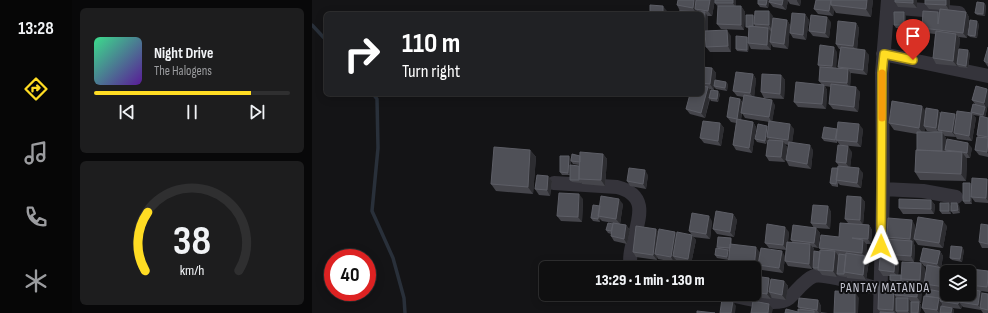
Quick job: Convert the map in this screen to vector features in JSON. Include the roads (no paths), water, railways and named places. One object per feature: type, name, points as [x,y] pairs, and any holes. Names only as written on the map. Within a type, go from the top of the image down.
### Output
[{"type":"street","points":[[880,313],[883,190],[882,73],[888,4],[965,14]]},
{"type":"street","points":[[884,54],[988,76]]},
{"type":"street","points":[[554,183],[617,187],[627,189],[634,195],[640,211],[631,261]]},
{"type":"street","points":[[883,190],[923,191],[956,197]]},
{"type":"street","points":[[761,300],[780,302],[788,299],[809,280],[822,275],[880,289]]},
{"type":"waterway","points":[[312,25],[324,38]]},
{"type":"waterway","points":[[375,96],[377,99],[378,148],[372,211],[393,258],[404,298],[405,313]]},
{"type":"district","name":"PANTAY MATANDA","points":[[885,288]]}]
